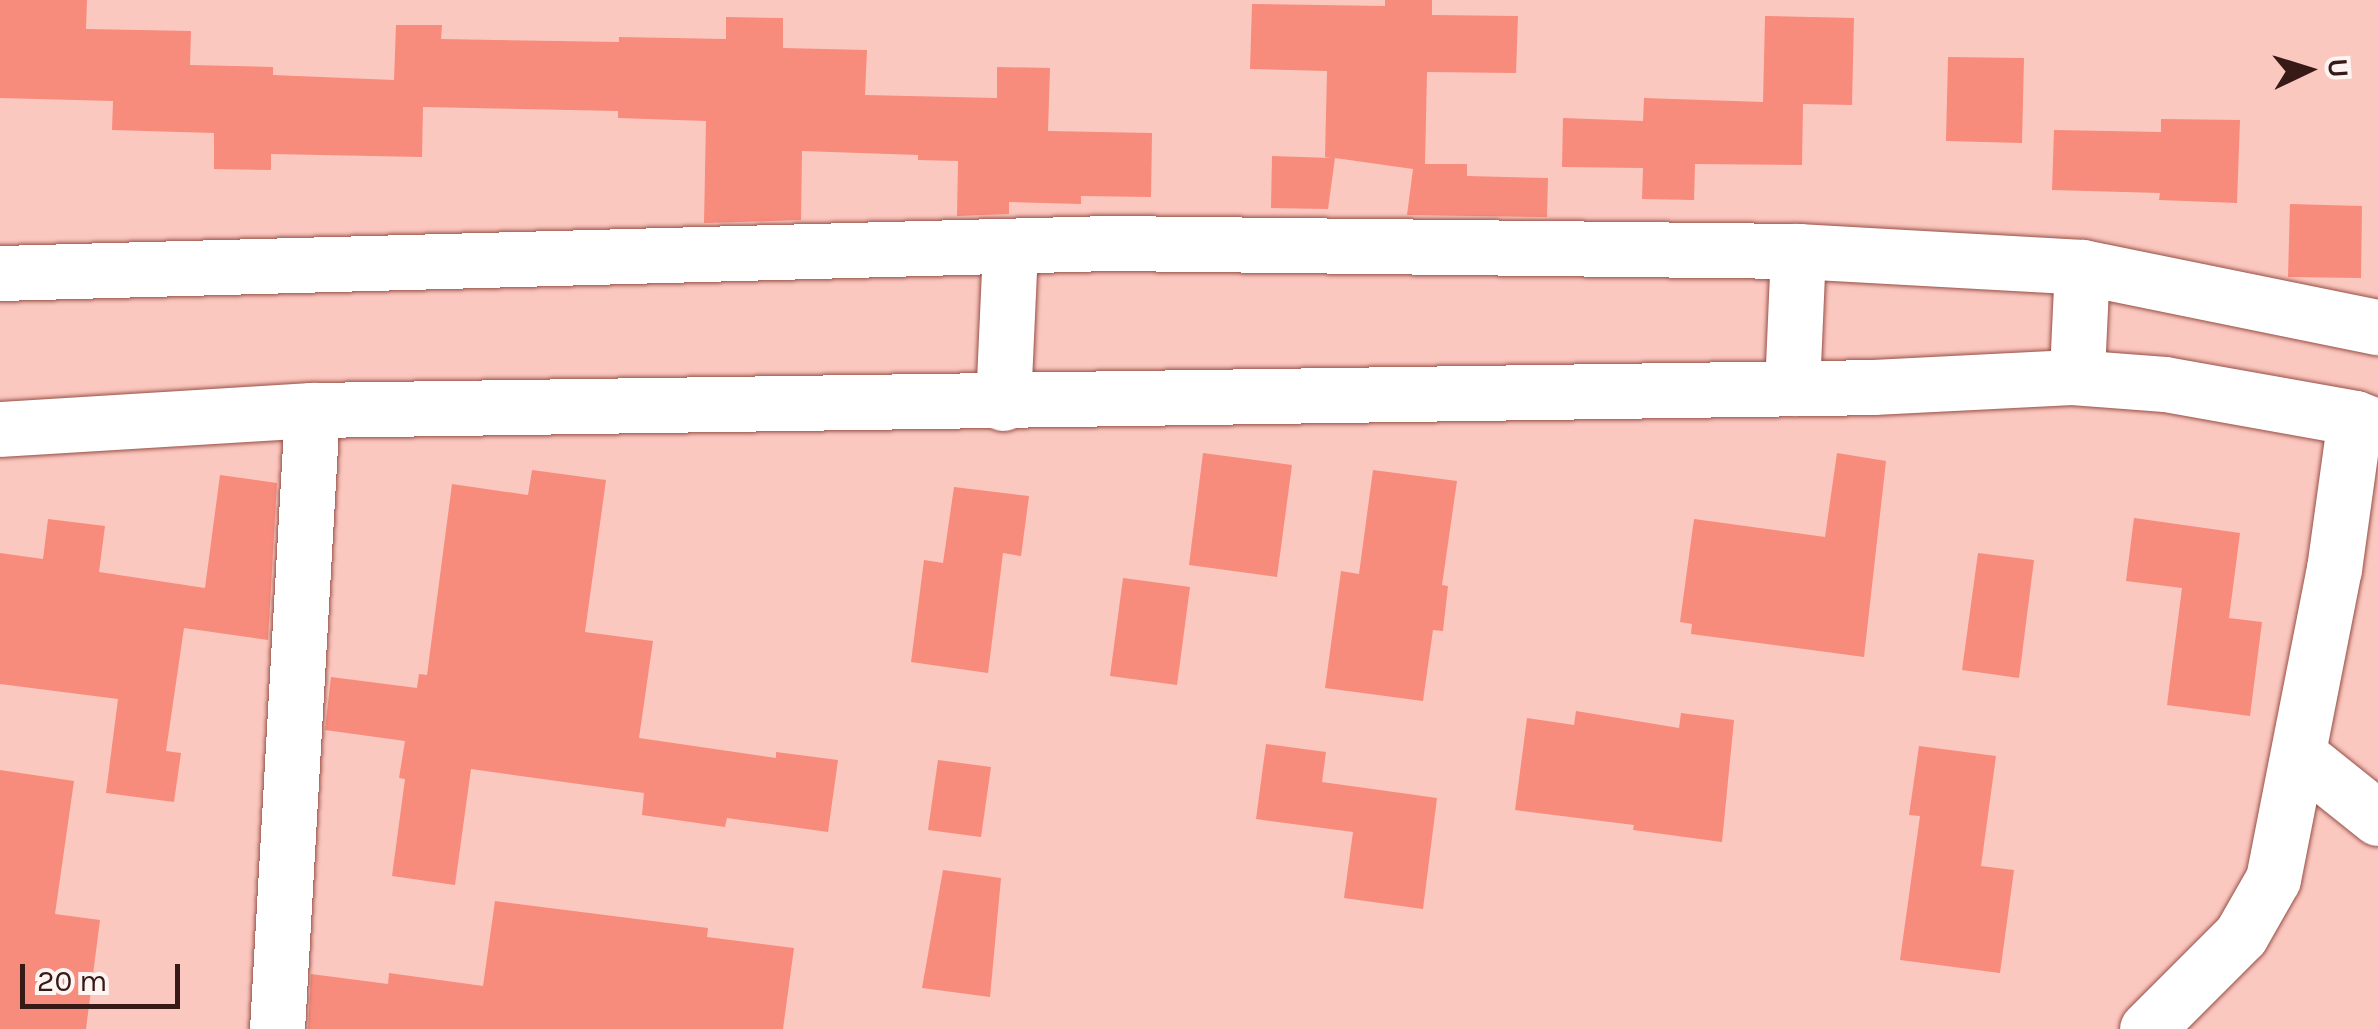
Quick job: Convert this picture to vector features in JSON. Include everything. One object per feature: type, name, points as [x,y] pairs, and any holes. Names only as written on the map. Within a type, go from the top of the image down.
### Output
[{"type":"street","points":[[0,273],[408,259],[1009,270],[1131,243],[1798,267],[2082,284],[2378,328]]},
{"type":"street","points":[[1791,382],[1798,267]]},
{"type":"street","points":[[1004,394],[1009,270]]},
{"type":"street","points":[[2074,375],[2082,284]]},
{"type":"street","points":[[0,429],[312,410],[2074,375],[2165,384],[2367,422],[2273,879],[2258,912],[2241,935],[2147,1029]]},
{"type":"street","points":[[277,1029],[312,410]]},
{"type":"street","points":[[2299,755],[2378,818]]},
{"type":"building","points":[[0,0],[87,0],[86,29],[191,31],[190,65],[273,67],[273,75],[394,80],[396,25],[442,25],[441,39],[619,42],[619,37],[726,39],[726,17],[783,18],[783,48],[867,50],[865,95],[997,98],[997,67],[1050,68],[1048,131],[1152,133],[1151,197],[1081,196],[1081,204],[1009,202],[1009,214],[957,216],[958,161],[918,160],[918,155],[802,151],[801,220],[704,223],[706,121],[618,118],[618,111],[423,107],[422,157],[271,154],[271,170],[214,169],[214,133],[112,130],[113,101],[0,98]]},
{"type":"building","points":[[1385,0],[1432,0],[1432,15],[1518,16],[1516,73],[1427,72],[1425,164],[1467,164],[1467,176],[1548,178],[1547,217],[1407,215],[1413,169],[1335,158],[1328,209],[1271,208],[1272,156],[1331,158],[1325,157],[1327,71],[1250,69],[1252,4],[1385,6]]},
{"type":"building","points":[[1765,16],[1854,18],[1852,105],[1803,104],[1802,165],[1695,164],[1694,200],[1642,199],[1643,168],[1562,167],[1563,118],[1643,121],[1644,98],[1763,102]]},
{"type":"building","points":[[1948,57],[2024,58],[2022,143],[1946,141]]},
{"type":"building","points":[[2161,119],[2240,120],[2237,203],[2159,200],[2160,193],[2052,190],[2054,130],[2161,132]]},
{"type":"building","points":[[2290,204],[2362,206],[2361,278],[2288,277]]},
{"type":"building","points":[[1203,453],[1292,465],[1277,577],[1189,565]]},
{"type":"building","points":[[1837,453],[1886,461],[1864,657],[1691,634],[1692,624],[1680,622],[1694,519],[1825,537]]},
{"type":"building","points":[[532,470],[606,480],[585,632],[653,641],[639,738],[776,758],[776,752],[838,760],[828,832],[727,818],[725,827],[642,815],[644,793],[471,769],[455,885],[392,876],[405,779],[399,778],[405,741],[325,730],[331,677],[417,688],[419,674],[427,675],[452,484],[528,495]]},
{"type":"building","points":[[1373,470],[1457,481],[1442,585],[1448,586],[1443,631],[1433,630],[1423,701],[1325,688],[1341,571],[1359,574]]},
{"type":"building","points":[[220,475],[277,483],[268,640],[184,628],[166,751],[181,753],[174,802],[106,793],[118,699],[0,684],[0,553],[43,559],[48,519],[105,526],[99,572],[205,588]]},
{"type":"building","points":[[954,487],[1029,496],[1021,556],[1003,553],[988,673],[911,662],[924,560],[943,563]]},
{"type":"building","points":[[2134,518],[2240,533],[2229,618],[2262,622],[2250,716],[2167,705],[2182,588],[2126,581]]},
{"type":"building","points":[[1978,553],[2034,560],[2019,678],[1962,670]]},
{"type":"building","points":[[1123,578],[1190,587],[1177,685],[1110,676]]},
{"type":"building","points":[[1576,711],[1679,728],[1681,713],[1734,720],[1722,842],[1633,830],[1634,825],[1515,810],[1527,718],[1574,725]]},
{"type":"building","points":[[1266,744],[1326,752],[1322,782],[1437,798],[1423,909],[1344,898],[1353,832],[1256,819]]},
{"type":"building","points":[[1919,746],[1996,756],[1981,866],[2014,870],[2000,973],[1900,960],[1920,816],[1909,815]]},
{"type":"building","points":[[938,760],[991,767],[981,837],[928,830]]},
{"type":"building","points":[[0,770],[74,781],[55,914],[100,920],[86,1029],[0,1029]]},
{"type":"building","points":[[943,870],[1001,878],[990,997],[922,988]]},
{"type":"building","points":[[495,901],[708,928],[707,937],[794,948],[783,1029],[308,1029],[311,974],[388,984],[389,973],[483,986]]}]
